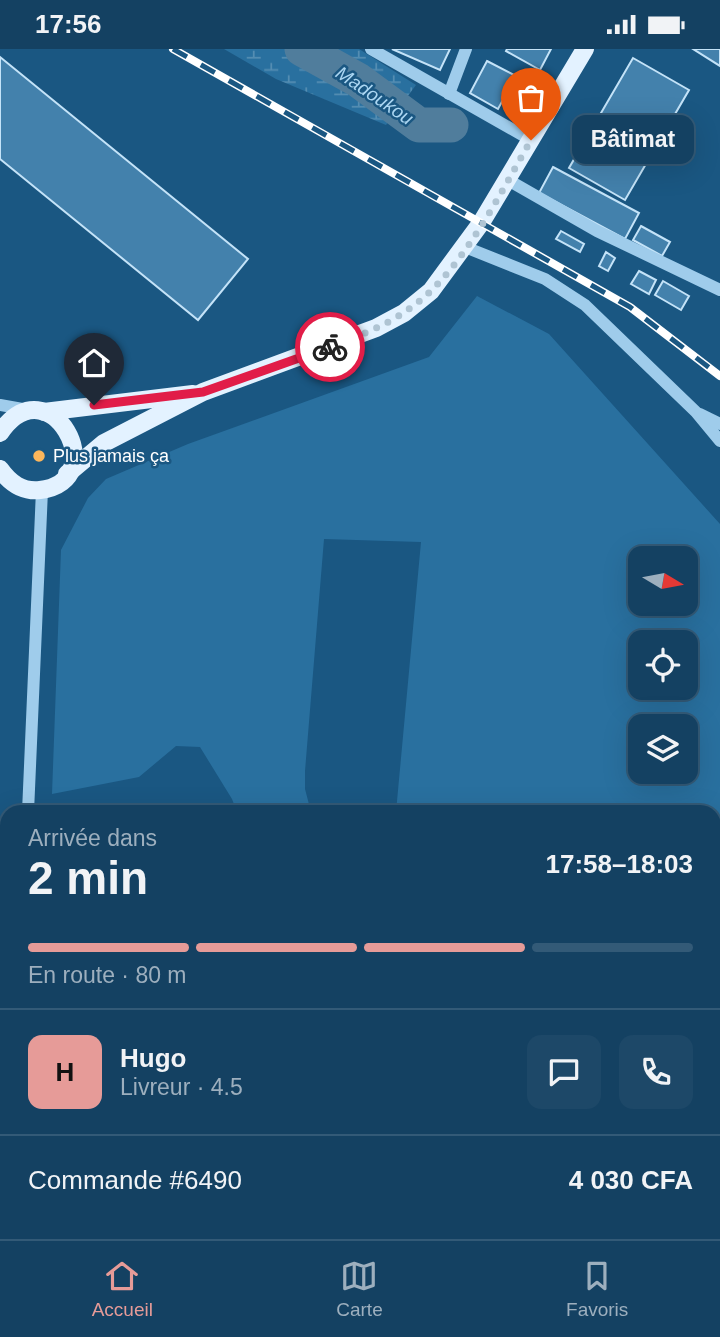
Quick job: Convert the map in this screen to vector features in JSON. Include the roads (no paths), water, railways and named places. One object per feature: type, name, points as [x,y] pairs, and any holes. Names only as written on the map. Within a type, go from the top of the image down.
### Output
[{"type":"main road","points":[[0,489],[42,490],[52,487],[104,443],[203,392],[308,355],[376,328],[404,313],[432,291],[465,247],[585,49]]},
{"type":"main road","points":[[0,431],[16,417],[39,412],[203,392]]},
{"type":"main road","points":[[39,412],[65,425],[72,437],[75,449],[67,474]]},
{"type":"main road","points":[[0,469],[7,479],[20,488]]},
{"type":"street","points":[[371,49],[531,140]]},
{"type":"street","points":[[449,94],[466,49]]},
{"type":"street","points":[[508,180],[597,231],[720,290]]},
{"type":"street","points":[[465,247],[545,279],[584,305],[696,412],[720,441]]},
{"type":"street","points":[[0,405],[39,412]]},
{"type":"street","points":[[696,412],[720,423]]},
{"type":"street","points":[[27,805],[42,490]]},
{"type":"waterway","name":"Madoukou","points":[[302,49],[358,80],[419,125],[451,125]]},
{"type":"railway","points":[[173,49],[630,307],[720,376]]},
{"type":"place","name":"Bâtimat","points":[[531,140]]},
{"type":"place","name":"Plus jamais ça","points":[[39,456]]}]
